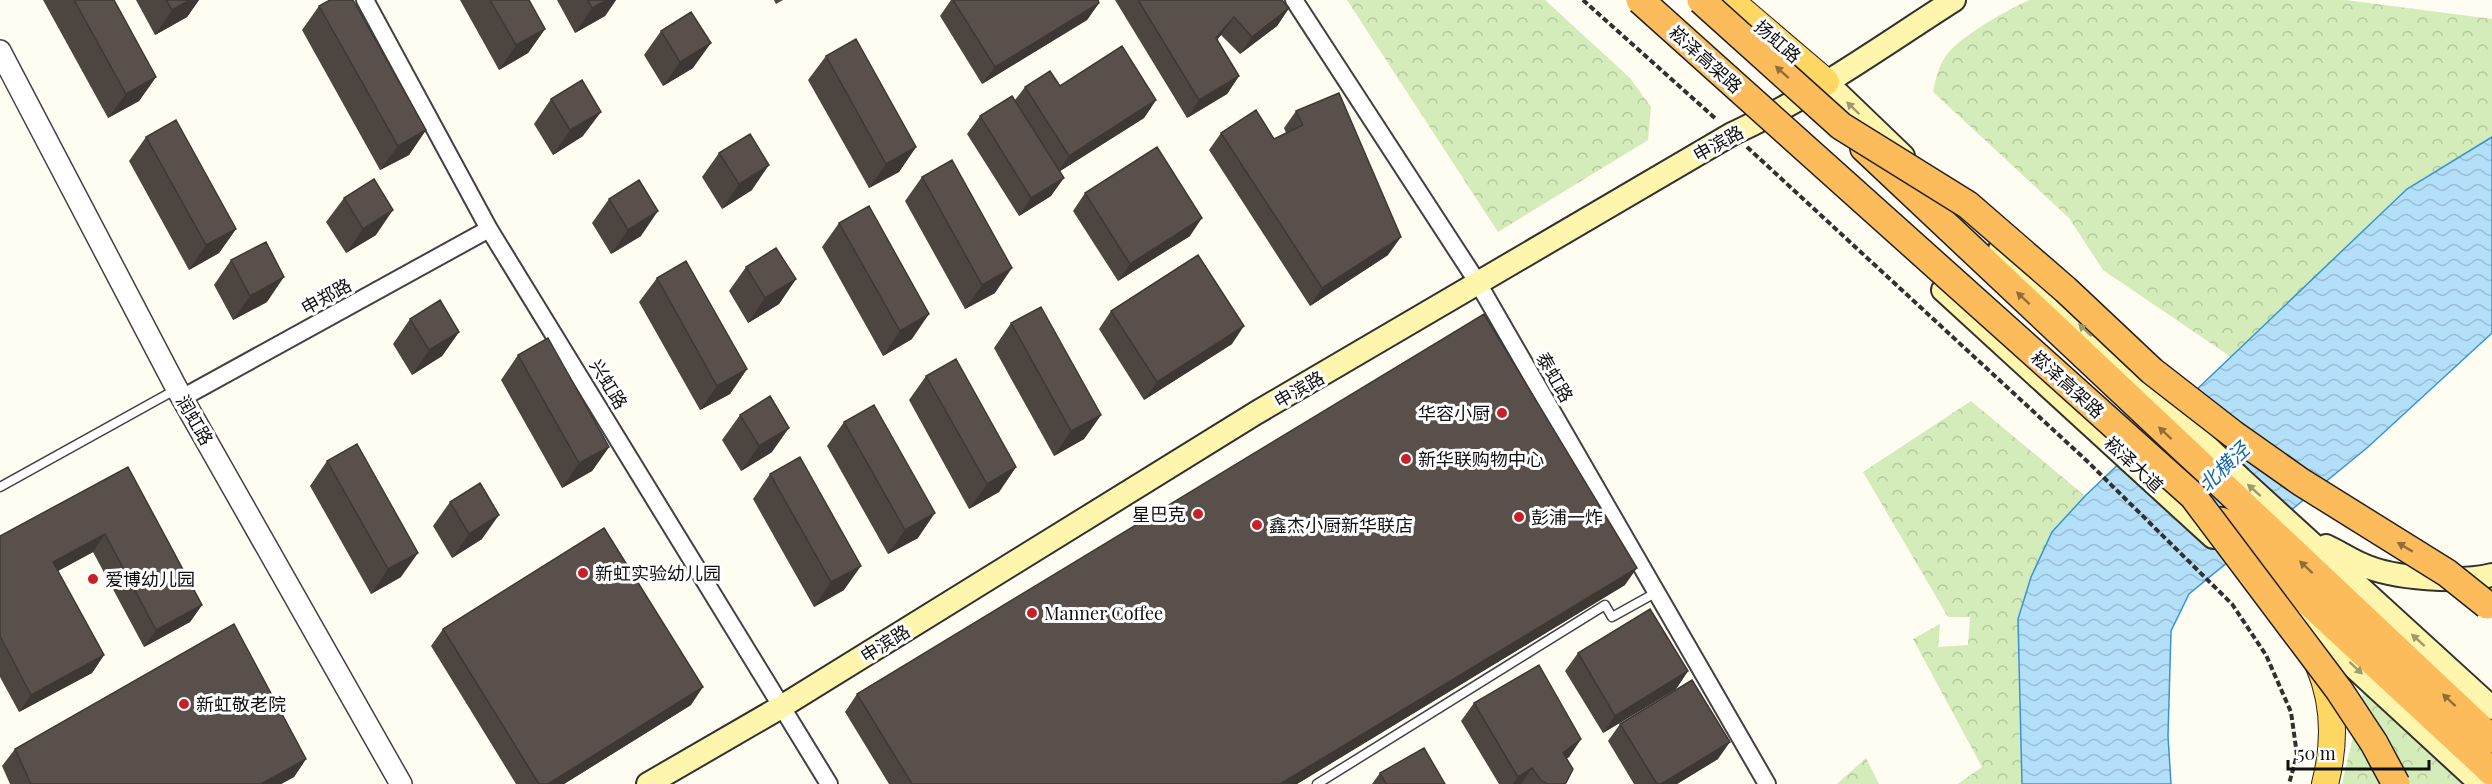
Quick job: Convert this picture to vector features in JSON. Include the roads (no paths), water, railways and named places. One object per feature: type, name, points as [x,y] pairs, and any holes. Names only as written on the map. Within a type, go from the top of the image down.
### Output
[{"type":"highway","name":"崧泽高架路","points":[[1640,0],[2193,496],[2492,772]]},
{"type":"highway","name":"崧泽高架路","points":[[1701,0],[1841,126],[2492,739]]},
{"type":"highway","points":[[1841,126],[1968,205],[2066,290],[2152,371],[2233,434],[2301,482],[2447,573],[2492,610]]},
{"type":"highway","points":[[2193,496],[2339,690],[2374,743],[2396,784]]},
{"type":"main road","points":[[1634,0],[1759,122]]},
{"type":"main road","name":"扬虹路","points":[[1730,0],[1826,82]]},
{"type":"main road","name":"申滨路","points":[[648,784],[781,707],[1257,413],[1732,134],[1759,122],[1954,0]]},
{"type":"main road","points":[[1826,82],[2297,530],[2492,708]]},
{"type":"main road","name":"崧泽大道","points":[[1759,122],[2481,784]]},
{"type":"main road","points":[[2297,530],[2366,567],[2422,578],[2475,579],[2492,575]]},
{"type":"main road","points":[[2297,614],[2326,682],[2332,717],[2332,757],[2325,784]]},
{"type":"street","name":"兴虹路","points":[[365,0],[489,229],[829,784]]},
{"type":"street","name":"泰虹路","points":[[1294,0],[1478,283],[1767,784]]},
{"type":"street","name":"润虹路","points":[[0,51],[180,394],[401,784]]},
{"type":"street","name":"申郑路","points":[[180,394],[489,229]]},
{"type":"lane","points":[[0,487],[180,394]]},
{"type":"lane","points":[[1317,784],[1605,605],[1612,617],[1657,592]]},
{"type":"water","name":"北横泾","points":[[2492,137],[2492,333],[2368,447],[2189,594],[2171,631],[2168,736],[2171,784],[2022,784],[2018,619],[2031,577],[2052,532],[2085,496],[2407,189]]},
{"type":"place","name":"华容小厨","points":[[1502,413]]},
{"type":"place","name":"新华联购物中心","points":[[1406,459]]},
{"type":"place","name":"星巴克","points":[[1198,514]]},
{"type":"place","name":"彭浦一炸","points":[[1519,517]]},
{"type":"place","name":"鑫杰小厨新华联店","points":[[1257,525]]},
{"type":"place","name":"新虹实验幼儿园","points":[[583,573]]},
{"type":"place","name":"爱博幼儿园","points":[[93,579]]},
{"type":"place","name":"Manner Coffee","points":[[1032,613]]},
{"type":"place","name":"新虹敬老院","points":[[184,704]]}]
